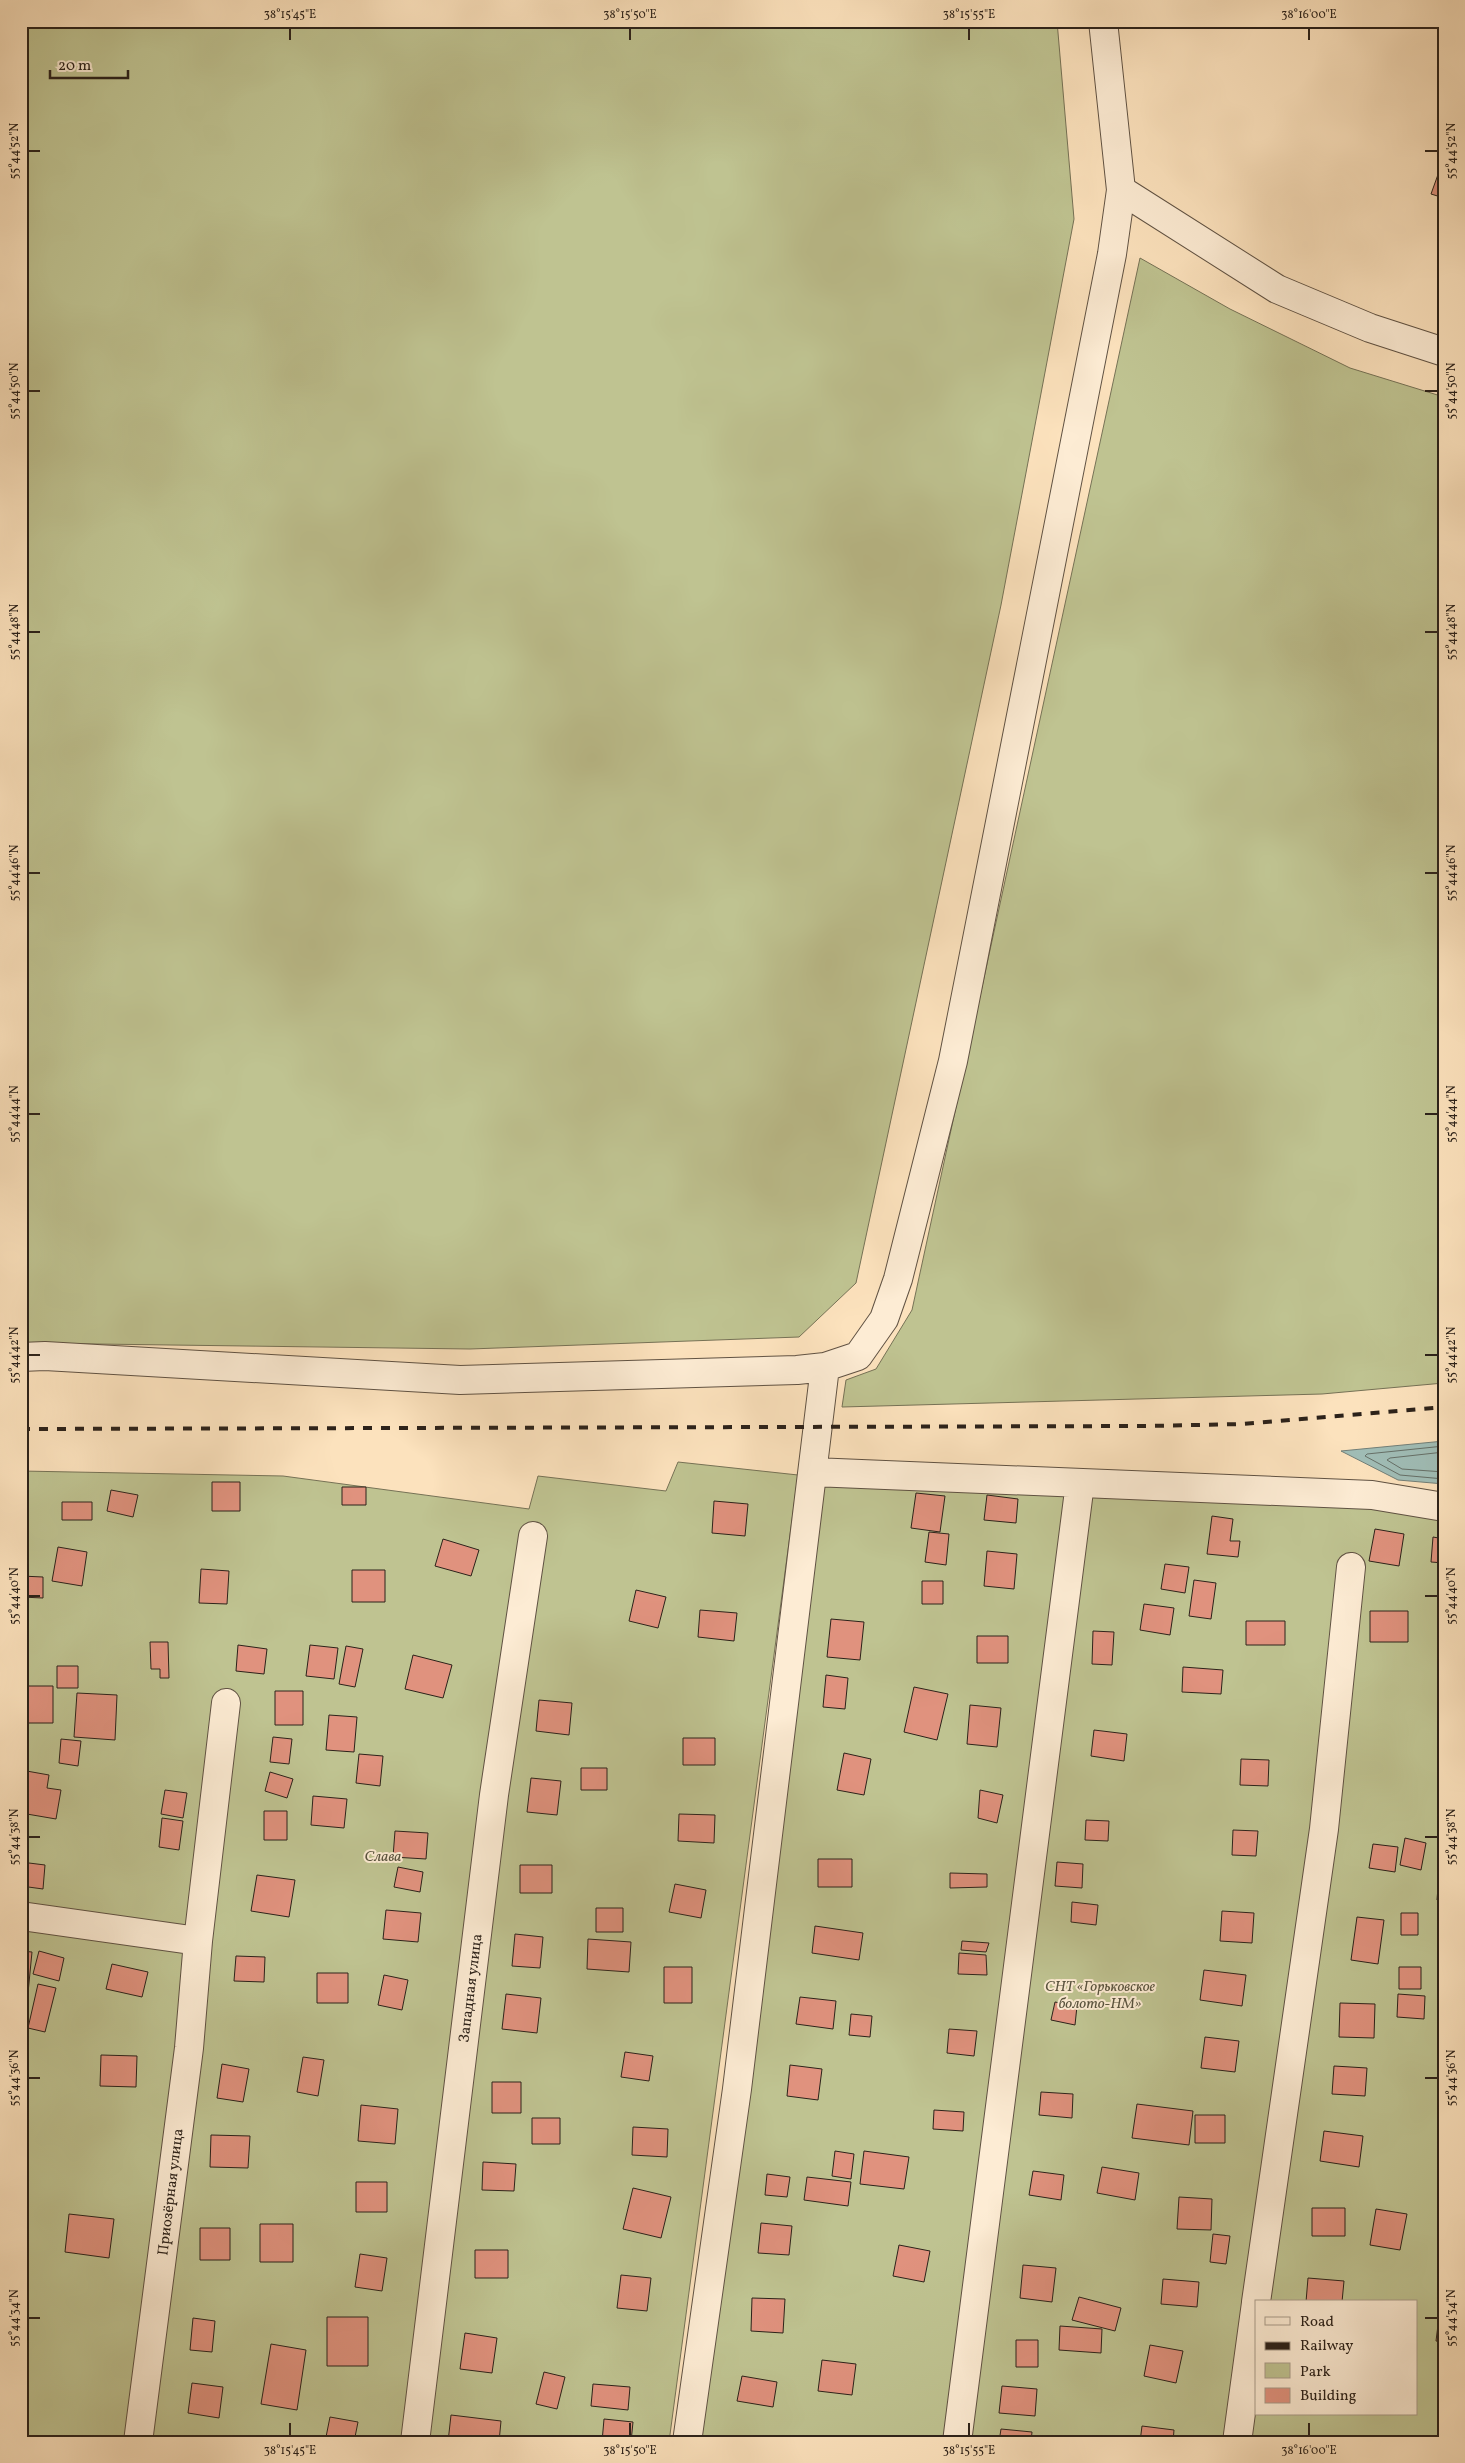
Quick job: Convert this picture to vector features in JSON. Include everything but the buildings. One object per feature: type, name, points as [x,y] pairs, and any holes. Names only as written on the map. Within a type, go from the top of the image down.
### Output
[{"type":"street","points":[[21,1357],[55,1356],[460,1380],[797,1370],[825,1367],[858,1356],[884,1319],[898,1279],[957,1042],[1112,254],[1121,190],[1103,21]]},
{"type":"street","points":[[1121,190],[1277,289],[1370,328],[1444,352]]},
{"type":"street","points":[[687,2442],[737,2089],[825,1367]]},
{"type":"street","points":[[813,1472],[1372,1496],[1444,1507]]},
{"type":"street","points":[[957,2442],[1080,1483]]},
{"type":"street","name":"Западная улица","points":[[415,2442],[494,1795],[533,1536]]},
{"type":"street","points":[[1256,2300],[1324,1829],[1351,1567]]},
{"type":"street","name":"Приозёрная улица","points":[[138,2442],[189,2048],[198,1941],[226,1703]]},
{"type":"street","points":[[21,1916],[198,1941]]},
{"type":"street","points":[[1236,2442],[1255,2309]]},
{"type":"green space","points":[[21,21],[1057,21],[1074,219],[1001,605],[856,1283],[799,1337],[470,1349],[21,1343]]},
{"type":"green space","points":[[1140,258],[1230,309],[1350,368],[1444,397],[1444,1383],[1322,1394],[842,1407],[846,1380],[876,1369],[912,1310]]},
{"type":"green space","name":"Слава","points":[[678,1462],[798,1475],[669,2442],[21,2442],[21,1471],[283,1476],[529,1509],[538,1476],[666,1491]]},
{"type":"green space","name":"СНТ «Горьковское болото-НМ»","points":[[818,1486],[1316,1495],[1444,1517],[1444,2442],[698,2442]]},
{"type":"water","points":[[1444,1441],[1444,1484],[1398,1480],[1341,1451]]},
{"type":"railway","points":[[21,1429],[1147,1426],[1243,1424],[1444,1407]]}]
